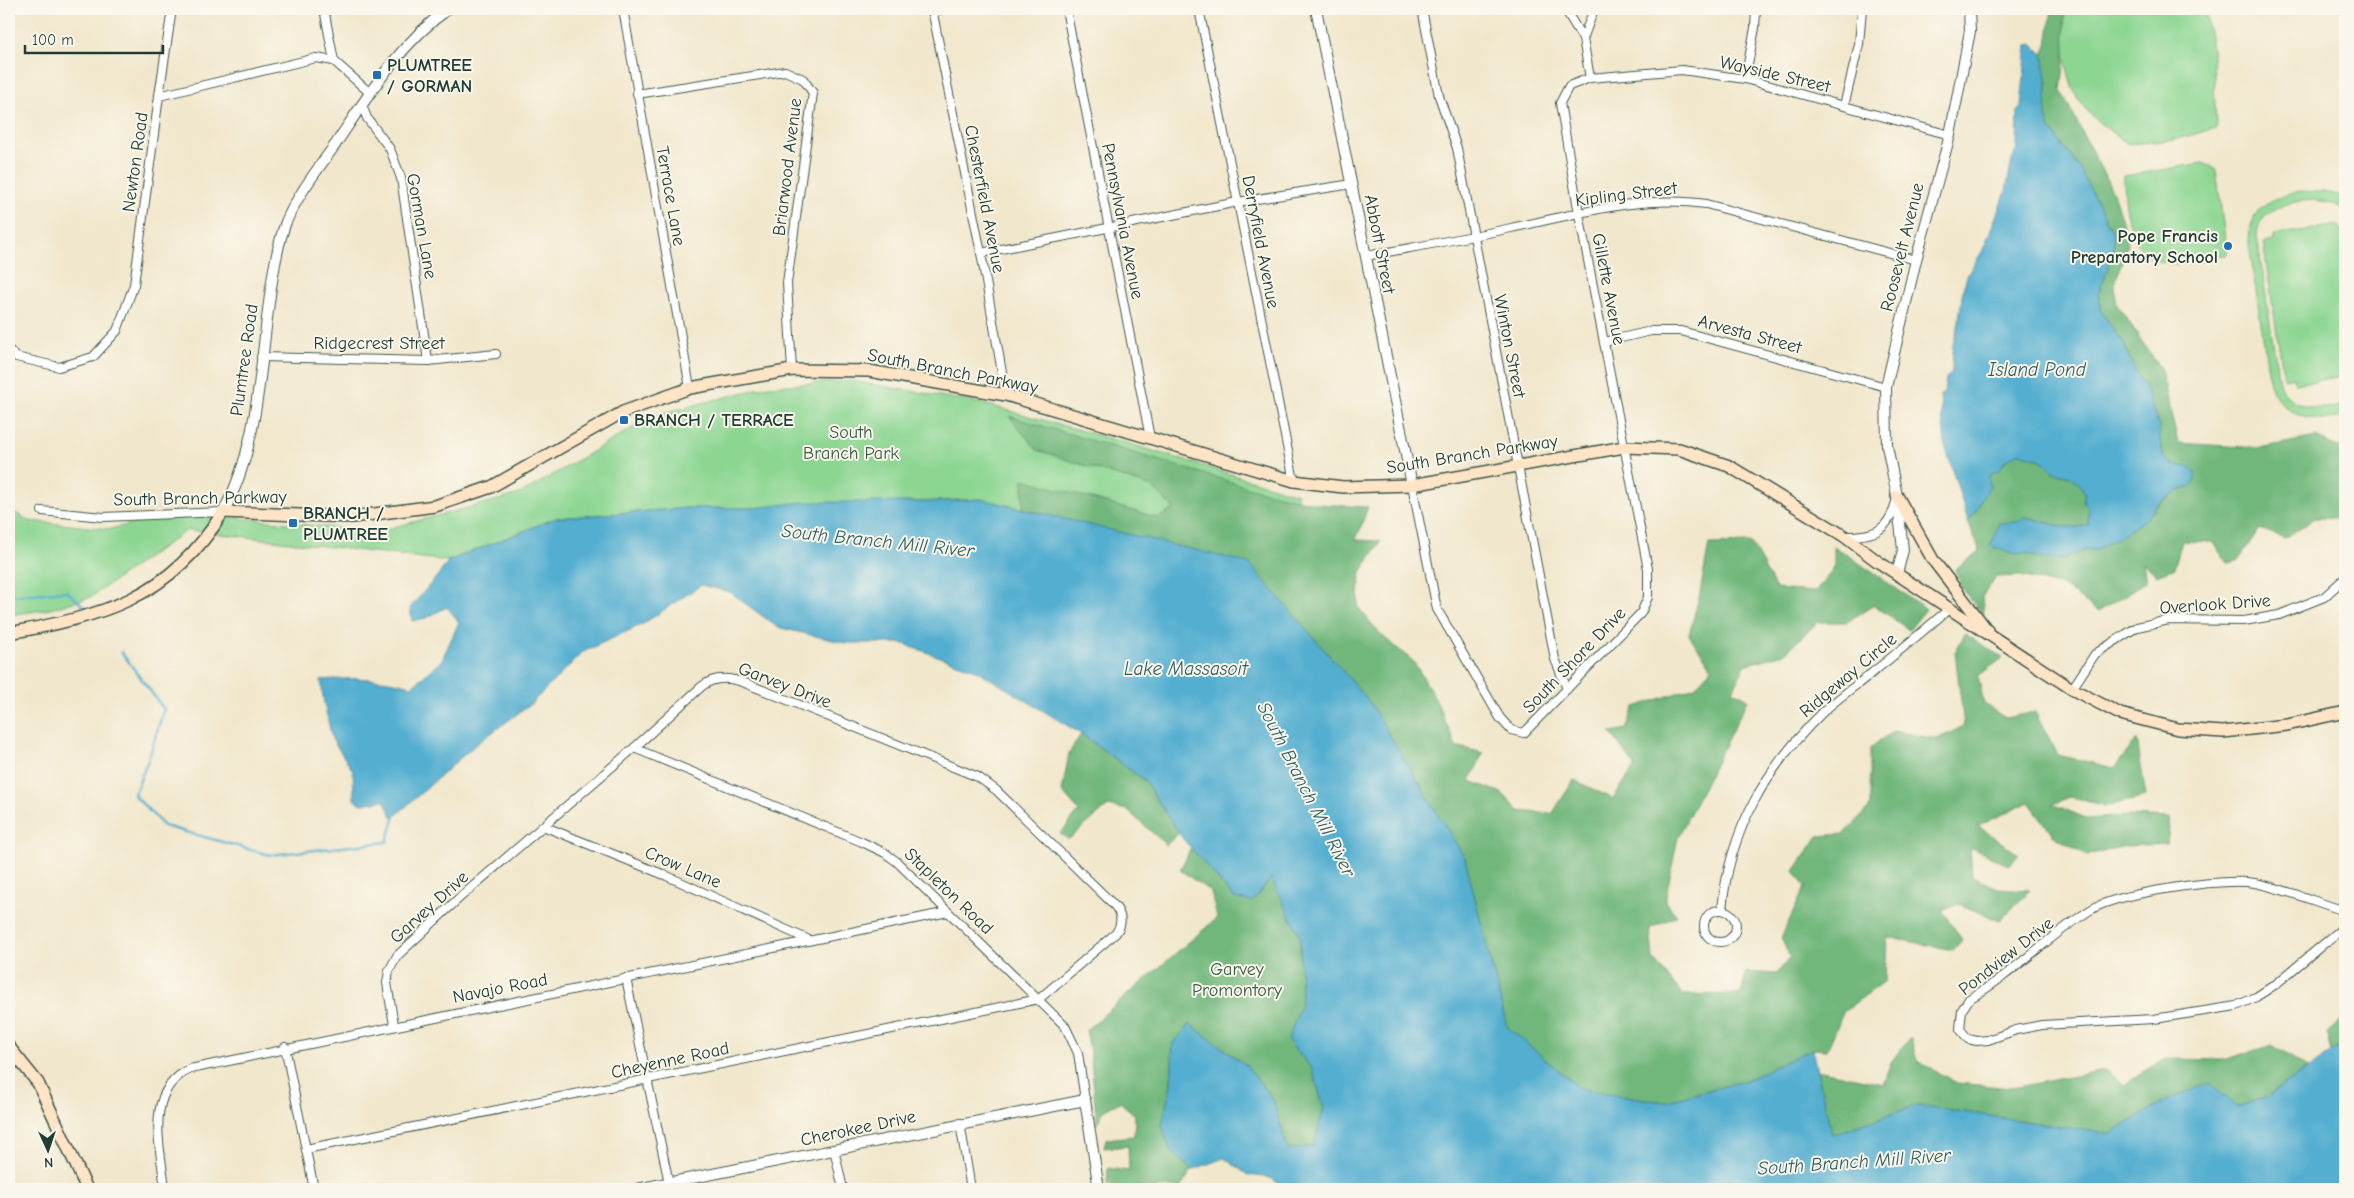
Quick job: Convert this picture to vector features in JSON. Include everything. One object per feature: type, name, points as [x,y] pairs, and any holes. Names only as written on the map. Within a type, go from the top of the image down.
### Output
[{"type":"main road","name":"South Branch Parkway","points":[[223,512],[352,517],[435,506],[491,487],[623,412],[690,388],[792,370],[869,370],[1006,395],[1294,481],[1343,487],[1412,485],[1624,447],[1679,448],[1729,466],[1844,536],[1897,574]]},
{"type":"main road","name":"Roosevelt Avenue","points":[[1898,496],[1933,560],[1996,640]]},
{"type":"main road","name":"Plumtree Road","points":[[9,633],[90,616],[134,598],[165,578],[185,561],[204,540],[223,512]]},
{"type":"main road","name":"Roosevelt Avenue","points":[[1897,574],[2072,689],[2131,718],[2156,725],[2197,732],[2256,730],[2345,712]]},
{"type":"main road","points":[[9,1047],[38,1083],[87,1189]]},
{"type":"street","points":[[159,96],[172,9]]},
{"type":"street","points":[[324,9],[334,61],[370,93]]},
{"type":"street","name":"Plumtree Road","points":[[223,512],[238,483],[246,459],[274,270],[286,221],[302,193],[394,59],[412,39],[448,9]]},
{"type":"street","name":"Terrace Lane","points":[[623,9],[690,388]]},
{"type":"street","points":[[932,10],[942,9]]},
{"type":"street","name":"Pennsylvania Avenue","points":[[1066,9],[1150,438]]},
{"type":"street","name":"Derryfield Avenue","points":[[1199,9],[1294,481]]},
{"type":"street","name":"Abbott Street","points":[[1316,9],[1412,485]]},
{"type":"street","name":"Winton Street","points":[[1422,9],[1439,96],[1457,148],[1555,659],[1567,689]]},
{"type":"street","points":[[1565,9],[1583,39],[1590,78]]},
{"type":"street","points":[[1583,39],[1594,9]]},
{"type":"street","points":[[1745,79],[1755,28],[1756,9]]},
{"type":"street","points":[[1844,106],[1859,44],[1862,9]]},
{"type":"street","name":"Roosevelt Avenue","points":[[1897,574],[1903,550],[1898,496],[1887,446],[1886,386],[1916,260],[1950,135],[1970,32],[1969,9]]},
{"type":"street","name":"Chesterfield Avenue","points":[[932,10],[981,253],[1006,395]]},
{"type":"street","name":"Newton Road","points":[[9,350],[16,357],[59,368],[93,356],[117,331],[134,285],[159,96],[316,58],[334,61]]},
{"type":"street","name":"Wayside Street","points":[[1590,78],[1682,70],[1745,79],[1950,135]]},
{"type":"street","name":"Briarwood Avenue","points":[[638,94],[785,71],[804,79],[813,93],[787,283],[792,370]]},
{"type":"street","name":"Gillette Avenue","points":[[1590,78],[1569,86],[1560,103],[1579,214],[1624,447]]},
{"type":"street","name":"Gorman Lane","points":[[362,105],[367,118],[390,149],[401,178],[428,361]]},
{"type":"street","points":[[981,253],[1238,202],[1352,184]]},
{"type":"street","name":"Kipling Street","points":[[1366,256],[1579,214],[1659,201],[1692,202],[1916,260]]},
{"type":"street","name":"Arvesta Street","points":[[1604,342],[1652,331],[1681,331],[1886,386]]},
{"type":"street","name":"Ridgecrest Street","points":[[262,358],[428,361],[496,354]]},
{"type":"street","name":"South Shore Drive","points":[[1412,485],[1437,609],[1500,718],[1510,730],[1524,733],[1641,613],[1648,597],[1648,569],[1624,447]]},
{"type":"street","points":[[1844,536],[1866,535],[1882,529],[1890,520],[1898,496]]},
{"type":"street","name":"South Branch Parkway","points":[[42,512],[103,517],[223,512]]},
{"type":"street","name":"Overlook Drive","points":[[2072,689],[2095,654],[2137,627],[2169,620],[2244,621],[2279,616],[2324,596],[2345,578]]},
{"type":"street","name":"Ridgeway Circle","points":[[1722,910],[1727,873],[1744,818],[1761,789],[1792,747],[1824,711],[1949,609]]},
{"type":"street","name":"Garvey Drive","points":[[394,1025],[387,983],[393,961],[408,945],[707,682],[727,678],[745,683],[970,772],[982,780],[1117,908],[1120,913],[1121,924],[1116,934],[1038,999]]},
{"type":"street","name":"Stapleton Road","points":[[634,748],[885,853],[901,865],[1038,999],[1064,1026],[1073,1040],[1079,1060],[1086,1100],[1099,1189]]},
{"type":"street","name":"Crow Lane","points":[[543,826],[667,876],[809,940]]},
{"type":"street","name":"Pondview Drive","points":[[2345,911],[2273,888],[2246,882],[2214,883],[2114,899],[2084,914],[1970,999],[1962,1010],[1960,1028],[1968,1039],[1982,1041],[2016,1030],[2042,1025],[2154,1019],[2236,1006],[2256,997],[2276,984],[2345,926]]},
{"type":"street","points":[[1722,910],[1732,916],[1736,922],[1736,930],[1732,937],[1726,941],[1715,942],[1706,936],[1703,929],[1704,921],[1711,912],[1722,910]]},
{"type":"street","name":"Navajo Road","points":[[165,1189],[158,1120],[161,1100],[172,1080],[184,1072],[204,1064],[948,912]]},
{"type":"street","points":[[626,978],[669,1183]]},
{"type":"street","name":"Cheyenne Road","points":[[306,1149],[1038,999]]},
{"type":"street","points":[[285,1047],[314,1189]]},
{"type":"street","name":"Cherokee Drive","points":[[637,1189],[960,1123],[1086,1100]]},
{"type":"street","points":[[960,1123],[971,1189]]},
{"type":"street","points":[[834,1149],[843,1189]]},
{"type":"green space","points":[[2052,9],[2064,9],[2065,56],[2061,91],[2113,192],[2125,231],[2127,245],[2114,287],[2117,304],[2161,370],[2178,443],[2259,448],[2316,437],[2345,451],[2345,521],[2343,519],[2314,518],[2285,538],[2260,529],[2238,561],[2228,563],[2212,542],[2182,541],[2174,568],[2157,575],[2143,563],[2146,582],[2098,612],[2063,586],[2021,576],[1996,577],[1982,597],[1984,615],[1962,589],[1955,569],[1980,551],[1968,521],[1990,486],[1989,477],[1993,472],[1999,470],[2005,461],[2020,452],[2034,457],[2050,467],[2053,472],[2071,476],[2079,483],[2085,493],[2084,501],[2088,510],[2088,525],[2063,527],[2025,517],[2013,554],[2026,553],[2042,559],[2066,558],[2086,550],[2096,550],[2148,517],[2157,505],[2178,491],[2190,487],[2190,467],[2170,464],[2164,457],[2161,449],[2159,428],[2145,386],[2135,372],[2124,344],[2102,312],[2098,294],[2108,268],[2113,232],[2079,168],[2050,129],[2046,117],[2047,79],[2043,54],[2047,46]]},
{"type":"green space","points":[[2064,9],[2205,9],[2213,55],[2216,128],[2174,140],[2128,144],[2106,128],[2085,108],[2071,83],[2066,63]]},
{"type":"green space","points":[[2203,163],[2216,170],[2227,254],[2178,264],[2160,261],[2147,254],[2136,242],[2130,225],[2126,203],[2124,176]]},
{"type":"green space","points":[[2300,191],[2324,192],[2345,198],[2345,211],[2335,205],[2322,201],[2307,200],[2293,202],[2279,207],[2268,214],[2260,224],[2257,236],[2279,383],[2283,392],[2290,398],[2307,406],[2326,408],[2345,405],[2345,416],[2334,418],[2322,419],[2300,415],[2290,410],[2275,395],[2270,384],[2249,245],[2252,223],[2262,208],[2278,198]]},
{"type":"green space","points":[[2339,225],[2340,231],[2345,230],[2345,376],[2295,384],[2294,377],[2284,379],[2263,243],[2273,241],[2273,235]]},
{"type":"green space","name":"South Branch Park","points":[[852,381],[981,403],[1130,444],[1297,494],[1296,542],[1249,563],[981,499],[753,508],[688,508],[556,518],[448,561],[187,530],[91,597],[50,609],[9,615],[9,509],[29,521],[110,529],[182,512],[375,532],[520,494],[653,416],[768,386]]},
{"type":"green space","points":[[1009,416],[1258,490],[1318,504],[1368,507],[1356,540],[1381,541],[1361,572],[1358,607],[1380,634],[1414,662],[1434,696],[1456,746],[1483,753],[1470,781],[1502,793],[1519,811],[1552,814],[1574,780],[1613,799],[1635,766],[1610,732],[1626,729],[1635,707],[1695,687],[1712,668],[1689,635],[1700,593],[1709,544],[1751,543],[1776,589],[1815,592],[1834,568],[1834,546],[1926,609],[1909,630],[1874,605],[1847,622],[1818,622],[1784,654],[1745,665],[1733,690],[1748,699],[1678,837],[1665,901],[1677,916],[1650,928],[1653,959],[1683,995],[1741,994],[1746,972],[1777,974],[1790,957],[1781,938],[1805,887],[1794,871],[1818,836],[1844,834],[1870,807],[1870,748],[1893,731],[1937,739],[1964,726],[1955,652],[1965,634],[2003,658],[1978,676],[1984,704],[2005,718],[2035,712],[2058,755],[2114,768],[2137,740],[2146,797],[2106,806],[2070,797],[2052,804],[2088,819],[2126,816],[2170,818],[2167,844],[2126,846],[2087,855],[2054,836],[2029,802],[1978,826],[2018,854],[2010,866],[1970,847],[1972,877],[1998,888],[2030,890],[2000,921],[1959,904],[1942,910],[1962,940],[1953,950],[1887,937],[1885,981],[1844,1011],[1827,1050],[1812,1049],[1744,1081],[1664,1102],[1581,1089],[1507,1027],[1465,858],[1249,564],[1023,509],[1023,479],[1158,518],[1174,509],[1152,487],[1037,450]]},
{"type":"green space","points":[[1081,734],[1144,780],[1179,833],[1166,845],[1127,810],[1108,806],[1069,839],[1060,834],[1079,811],[1062,792],[1069,753]]},
{"type":"green space","name":"Garvey Promontory","points":[[1191,848],[1234,898],[1271,878],[1300,936],[1301,1004],[1288,1040],[1312,1069],[1324,1108],[1314,1146],[1288,1150],[1273,1100],[1247,1066],[1190,1024],[1173,1044],[1171,1085],[1162,1125],[1170,1150],[1192,1170],[1181,1187],[1127,1189],[1107,1185],[1108,1168],[1129,1171],[1128,1146],[1104,1148],[1106,1139],[1134,1136],[1135,1115],[1120,1102],[1103,1111],[1097,1124],[1092,1065],[1086,1030],[1217,918],[1211,892],[1180,870]]},
{"type":"green space","points":[[2345,1018],[2345,1043],[2332,1052],[2327,1033]]},
{"type":"green space","points":[[1910,1037],[1917,1061],[1957,1083],[2012,1088],[2105,1070],[2124,1085],[2163,1059],[2223,1060],[2272,1045],[2308,1068],[2268,1097],[2237,1107],[2162,1103],[2110,1134],[1917,1105],[1832,1135],[1817,1070],[1883,1084],[1891,1062]]},
{"type":"water","name":"Island Pond","points":[[2033,44],[2043,54],[2047,79],[2046,117],[2050,129],[2079,168],[2113,232],[2114,254],[2108,260],[2108,268],[2098,294],[2102,312],[2124,344],[2135,371],[2145,386],[2159,428],[2161,449],[2164,457],[2170,464],[2190,467],[2195,471],[2195,481],[2190,487],[2178,491],[2157,504],[2148,517],[2116,539],[2096,550],[2086,550],[2066,558],[2042,559],[2026,553],[2013,554],[1991,546],[1999,523],[2018,522],[2024,517],[2063,527],[2088,525],[2088,510],[2083,501],[2085,493],[2079,483],[2071,476],[2053,472],[2050,467],[2038,459],[2019,453],[2005,461],[1999,470],[1993,472],[1989,477],[1990,486],[1968,521],[1945,445],[1940,396],[1944,393],[1946,378],[1952,372],[1953,344],[1958,327],[1963,289],[1968,273],[1982,252],[2006,191],[2012,160],[2017,148],[2018,110],[2021,106],[2027,45]]},
{"type":"water","name":"Lake Massasoit","points":[[981,499],[1249,563],[1368,700],[1465,858],[1507,1027],[1581,1089],[1664,1102],[1744,1081],[1812,1049],[1832,1135],[1917,1105],[2110,1134],[2162,1103],[2210,1082],[2237,1107],[2268,1097],[2345,1043],[2345,1189],[1285,1189],[1271,1178],[1248,1175],[1224,1158],[1192,1170],[1170,1150],[1162,1125],[1171,1085],[1173,1044],[1190,1024],[1247,1066],[1273,1100],[1288,1150],[1314,1146],[1324,1107],[1312,1069],[1288,1040],[1301,1004],[1300,936],[1271,879],[1252,902],[1234,898],[1183,839],[1144,780],[1081,734],[976,670],[901,643],[845,643],[777,627],[730,592],[701,585],[643,624],[583,652],[532,703],[474,746],[393,818],[384,800],[362,804],[354,799],[353,771],[332,739],[321,680],[367,679],[412,686],[441,662],[459,622],[447,607],[426,618],[412,621],[410,608],[448,561],[556,518],[688,508],[753,508],[802,502],[932,502]]},
{"type":"waterway","name":"South Branch Mill River","points":[[9,596],[67,591],[88,611]]},
{"type":"waterway","name":"South Branch Mill River","points":[[121,652],[164,709],[148,760],[134,795],[164,826],[270,855],[387,842],[395,816]]},
{"type":"place","name":"PLUMTREE / GORMAN","points":[[377,75]]},
{"type":"place","name":"Pope Francis Preparatory School","points":[[2228,246]]},
{"type":"place","name":"BRANCH / TERRACE","points":[[624,420]]},
{"type":"place","name":"BRANCH / PLUMTREE","points":[[293,523]]}]
